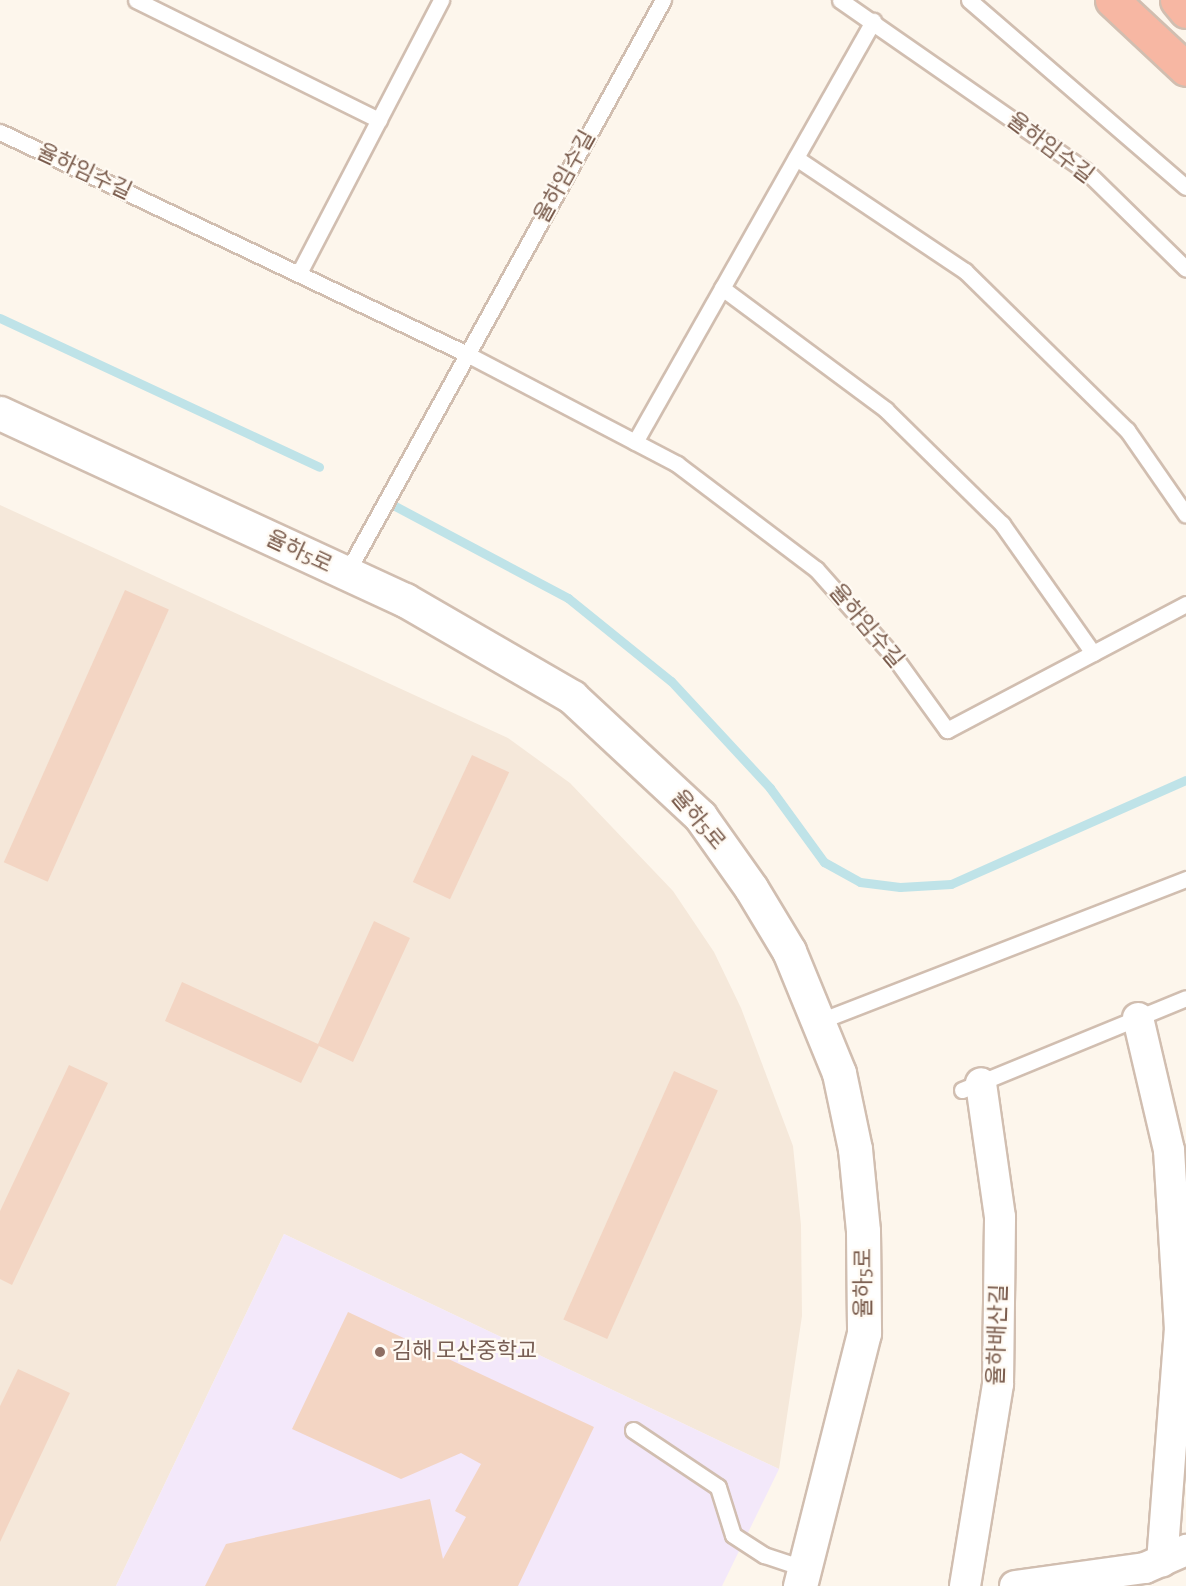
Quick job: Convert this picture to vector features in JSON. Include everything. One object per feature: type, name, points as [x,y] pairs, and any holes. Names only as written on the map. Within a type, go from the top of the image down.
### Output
[{"type":"highway","points":[[1112,0],[1186,69]]},
{"type":"highway","points":[[1177,0],[1186,11]]},
{"type":"street","name":"율하5로","points":[[0,413],[405,600],[572,697],[632,748],[700,816],[751,888],[789,951],[820,1021],[839,1072],[855,1149],[863,1231],[864,1333],[803,1578]]},
{"type":"street","points":[[1015,1586],[1145,1568],[1174,1555],[1180,1328],[1169,1149],[1138,1018]]},
{"type":"street","name":"율하배산길","points":[[965,1586],[998,1384],[1000,1217],[972,1087]]},
{"type":"lane","points":[[136,0],[379,120]]},
{"type":"lane","points":[[299,273],[441,0]]},
{"type":"lane","name":"율하임수길","points":[[346,574],[663,0]]},
{"type":"lane","name":"율하임수길","points":[[840,0],[1085,170],[1186,269]]},
{"type":"lane","points":[[969,0],[1186,187]]},
{"type":"lane","points":[[634,442],[873,21]]},
{"type":"lane","name":"율하임수길","points":[[0,132],[467,354],[676,465],[816,568],[895,658],[947,730],[1186,604]]},
{"type":"lane","points":[[796,158],[965,271],[1127,430],[1186,515]]},
{"type":"lane","points":[[722,288],[885,410],[1002,524],[1093,653]]},
{"type":"lane","points":[[820,1021],[1186,879]]},
{"type":"lane","name":"율하배산길","points":[[972,1087],[1186,998]]},
{"type":"lane","points":[[633,1430],[718,1487],[732,1535],[803,1578]]},
{"type":"shaded area","points":[[0,505],[508,738],[570,783],[673,891],[714,952],[741,1008],[793,1146],[801,1225],[802,1316],[779,1469],[284,1234],[116,1586],[0,1586]]},
{"type":"shaded area","name":"김해 모산중학교","points":[[284,1234],[779,1469],[722,1586],[116,1586]]},
{"type":"building","points":[[125,590],[169,610],[48,882],[4,862]]},
{"type":"building","points":[[472,755],[509,772],[450,899],[413,882]]},
{"type":"building","points":[[374,921],[410,938],[353,1062],[319,1046],[301,1083],[165,1021],[182,982],[318,1044]]},
{"type":"building","points":[[69,1065],[108,1083],[12,1285],[0,1279],[0,1211]]},
{"type":"building","points":[[674,1071],[718,1091],[607,1339],[563,1319]]},
{"type":"building","points":[[348,1312],[594,1427],[518,1586],[205,1586],[226,1544],[430,1499],[443,1559],[466,1517],[455,1511],[481,1464],[461,1453],[401,1479],[292,1429]]},
{"type":"building","points":[[18,1369],[70,1393],[0,1542],[0,1406]]},
{"type":"waterway","points":[[0,318],[319,467]]},
{"type":"waterway","points":[[395,506],[568,598],[671,681],[770,788],[824,862],[860,882],[900,887],[951,884],[1186,780]]},
{"type":"place","name":"김해 모산중학교","points":[[380,1352]]}]
